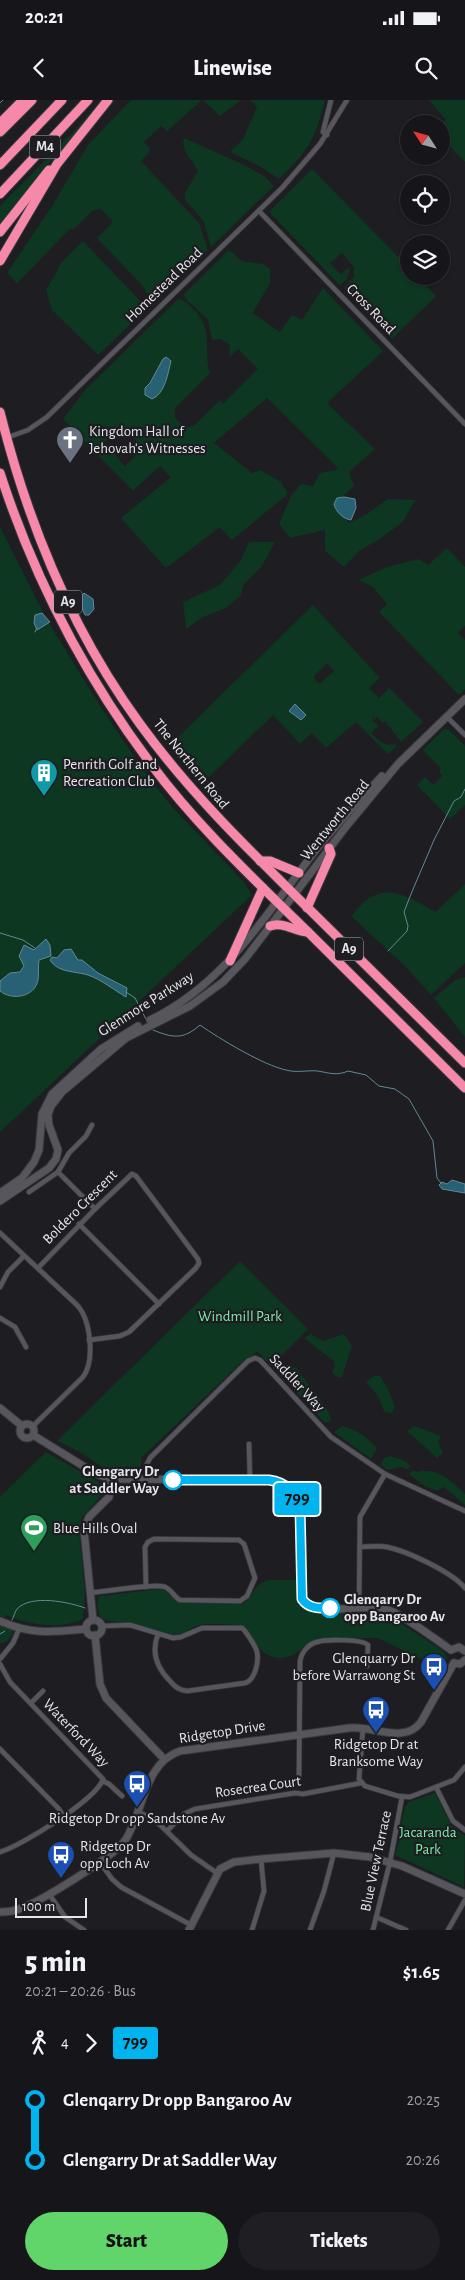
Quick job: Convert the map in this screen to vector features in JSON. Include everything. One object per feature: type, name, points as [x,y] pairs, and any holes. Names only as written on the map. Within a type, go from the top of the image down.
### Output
[{"type":"highway","points":[[0,123],[23,100]]},
{"type":"highway","points":[[0,132],[32,100]]},
{"type":"highway","name":"M4","points":[[0,166],[62,100]]},
{"type":"highway","name":"M4","points":[[0,194],[88,100]]},
{"type":"highway","points":[[0,261],[57,164],[108,100]]},
{"type":"highway","points":[[0,232],[47,172],[57,164]]},
{"type":"highway","name":"The Northern Road","points":[[0,412],[17,478],[43,547],[73,614],[101,663],[139,722],[181,776],[231,833],[465,1063]]},
{"type":"highway","name":"The Northern Road","points":[[0,473],[2,484],[43,585],[72,643],[105,698],[151,764],[214,839],[465,1088]]},
{"type":"highway","points":[[307,908],[331,854],[330,848]]},
{"type":"highway","points":[[260,860],[270,861],[299,873]]},
{"type":"highway","points":[[230,961],[263,888]]},
{"type":"highway","points":[[270,926],[279,924],[299,932],[308,932]]},
{"type":"street","points":[[327,134],[323,132],[331,100]]},
{"type":"street","name":"Homestead Road","points":[[6,438],[28,430],[47,417],[258,211],[305,163],[327,134],[348,100]]},
{"type":"street","name":"Cross Road","points":[[258,211],[465,424]]},
{"type":"street","name":"Wentworth Road","points":[[290,892],[330,848],[398,764],[465,699]]},
{"type":"street","points":[[446,716],[465,735]]},
{"type":"street","name":"Wentworth Road","points":[[290,892],[299,873],[356,804],[389,770],[398,764]]},
{"type":"street","name":"Glenmore Parkway","points":[[156,1020],[200,989],[230,961],[290,892]]},
{"type":"street","name":"Glenmore Parkway","points":[[0,1202],[5,1192],[26,1175],[34,1162],[39,1145],[42,1114],[52,1094],[109,1043],[190,1006],[217,987],[241,963],[270,926],[280,905]]},
{"type":"street","name":"Glenmore Parkway","points":[[5,1192],[49,1168],[56,1160],[57,1145],[48,1118],[54,1102],[68,1085],[100,1062],[122,1040],[142,1027]]},
{"type":"street","points":[[29,1192],[58,1172],[70,1152],[86,1136],[92,1125]]},
{"type":"street","points":[[58,1172],[95,1209]]},
{"type":"street","name":"Boldero Crescent","points":[[38,1268],[79,1224],[130,1175],[135,1175],[198,1259],[199,1263],[196,1268],[125,1335],[89,1340]]},
{"type":"street","points":[[79,1224],[159,1304]]},
{"type":"street","points":[[0,1233],[81,1310],[86,1321],[90,1359],[86,1374],[32,1426]]},
{"type":"street","points":[[0,1287],[8,1272],[24,1256]]},
{"type":"street","points":[[0,1318],[15,1328],[26,1347]]},
{"type":"street","name":"Saddler Way","points":[[146,1480],[146,1464],[150,1458],[254,1358],[260,1360],[325,1432],[385,1474],[465,1511]]},
{"type":"street","points":[[0,1408],[22,1426]]},
{"type":"street","points":[[22,1426],[26,1424],[32,1426]]},
{"type":"street","points":[[22,1426],[20,1433],[23,1437],[30,1438],[33,1435]]},
{"type":"street","points":[[32,1426],[33,1435]]},
{"type":"street","points":[[33,1435],[96,1474],[112,1479],[278,1481],[289,1488],[297,1498],[300,1512],[300,1593],[305,1604],[316,1608],[388,1610],[451,1650]]},
{"type":"street","points":[[249,1444],[250,1480]]},
{"type":"street","points":[[359,1608],[360,1522],[362,1512],[385,1474]]},
{"type":"street","points":[[93,1620],[84,1527],[89,1517],[108,1497],[112,1479]]},
{"type":"street","points":[[90,1593],[146,1587],[165,1587],[176,1598],[183,1600],[240,1601],[247,1596],[255,1579],[244,1545],[239,1540],[154,1540],[148,1542],[145,1549],[146,1587]]},
{"type":"street","points":[[360,1547],[383,1546],[396,1550],[446,1572],[465,1588]]},
{"type":"street","points":[[93,1620],[102,1626],[126,1624],[177,1638],[200,1628],[243,1629],[257,1651],[254,1676],[245,1683],[187,1691],[180,1690],[161,1672],[157,1665],[155,1643],[158,1634]]},
{"type":"street","points":[[86,1629],[87,1624],[93,1620]]},
{"type":"street","points":[[0,1621],[19,1629],[47,1633],[86,1629]]},
{"type":"street","points":[[95,1636],[100,1633],[102,1626]]},
{"type":"street","points":[[0,1657],[13,1643],[19,1629]]},
{"type":"street","points":[[86,1629],[88,1633],[95,1636]]},
{"type":"street","points":[[95,1636],[100,1681],[106,1698],[164,1759]]},
{"type":"street","points":[[300,1778],[300,1662],[303,1652],[319,1641],[363,1641],[368,1646],[366,1666]]},
{"type":"street","points":[[451,1650],[457,1647],[464,1648]]},
{"type":"street","points":[[451,1650],[450,1657],[454,1663],[460,1664],[465,1660]]},
{"type":"street","name":"Ridgetop Drive","points":[[0,1912],[25,1907],[115,1852],[124,1842],[153,1774],[164,1759],[180,1751],[300,1734],[363,1728],[399,1734],[414,1730],[421,1722],[454,1663]]},
{"type":"street","name":"Waterford Way","points":[[0,1664],[6,1677],[30,1703],[100,1775],[103,1781],[122,1796]]},
{"type":"street","name":"Waterford Way","points":[[30,1703],[43,1691]]},
{"type":"street","points":[[363,1728],[361,1783],[402,1797],[414,1796],[456,1778],[465,1767]]},
{"type":"street","points":[[0,1749],[64,1816]]},
{"type":"street","name":"Waterford Way","points":[[0,1851],[16,1846],[64,1816],[77,1807],[103,1781]]},
{"type":"street","name":"Rosecrea Court","points":[[167,1831],[186,1812],[195,1809],[295,1793],[303,1794],[361,1783]]},
{"type":"street","points":[[436,1787],[453,1821],[465,1830]]},
{"type":"street","name":"Blue View Terrace","points":[[373,1930],[390,1862],[402,1797]]},
{"type":"street","points":[[138,1812],[154,1819],[191,1855],[217,1873]]},
{"type":"street","points":[[310,1930],[324,1891],[334,1853]]},
{"type":"street","points":[[100,1862],[120,1887],[190,1928],[217,1873],[229,1864],[261,1859],[334,1853],[359,1855],[390,1862],[465,1894]]},
{"type":"street","points":[[252,1930],[264,1891],[261,1859]]},
{"type":"street","points":[[49,1893],[65,1917],[84,1930]]},
{"type":"street","points":[[448,1930],[465,1900]]},
{"type":"street","points":[[376,1917],[406,1930]]},
{"type":"green space","points":[[131,100],[202,100],[167,131],[161,126],[144,142],[151,150],[141,161],[199,223],[208,250],[153,303],[142,285],[97,238],[113,222],[101,209],[93,210],[73,230],[71,228],[17,283],[7,273],[52,206],[88,145]]},
{"type":"green space","points":[[203,100],[241,100],[220,116]]},
{"type":"green space","points":[[250,100],[325,100],[310,144],[279,179],[261,167],[230,152],[243,139],[257,107]]},
{"type":"green space","points":[[429,100],[465,100],[465,162],[450,146],[450,115],[442,115]]},
{"type":"green space","points":[[93,109],[95,110],[61,153],[43,168],[0,224],[0,206],[77,128]]},
{"type":"green space","points":[[184,138],[244,165],[264,176],[274,186],[211,247],[203,220],[185,200],[185,193],[198,171],[185,151]]},
{"type":"green space","points":[[312,169],[400,259],[400,285],[426,285],[436,296],[392,339],[344,288],[354,277],[354,267],[342,253],[330,263],[341,275],[348,268],[350,270],[346,280],[340,285],[269,212]]},
{"type":"green space","points":[[83,241],[147,308],[98,355],[52,310],[46,290],[62,262]]},
{"type":"green space","points":[[229,250],[242,261],[263,264],[270,269],[270,283],[253,313],[280,332],[292,315],[302,320],[323,288],[383,351],[327,403],[375,449],[349,472],[354,486],[340,499],[335,508],[349,523],[367,514],[388,499],[415,500],[403,522],[360,550],[344,567],[325,551],[325,530],[290,538],[279,524],[291,496],[301,484],[313,486],[320,473],[339,469],[267,398],[214,443],[252,473],[260,470],[281,482],[288,494],[232,540],[220,527],[166,568],[121,518],[171,477],[160,466],[133,491],[63,419],[86,389],[178,299],[190,306],[200,317],[204,325],[210,373],[175,408],[175,418],[184,427],[194,426],[220,400],[223,404],[258,369],[238,349],[229,357],[230,347],[228,343],[220,339],[212,340],[208,320],[185,298],[184,294]],"holes":[[[122,426],[143,448],[125,466],[104,443]]]},
{"type":"green space","points":[[0,527],[47,620],[102,709],[146,774],[173,808],[244,882],[252,895],[0,1132]]},
{"type":"green space","points":[[249,542],[275,542],[262,566],[244,584],[241,595],[226,608],[203,617],[186,629],[183,602],[220,585],[241,560]]},
{"type":"green space","points":[[447,548],[465,567],[465,626],[458,633],[465,640],[465,689],[459,695],[379,612],[387,604],[373,587],[358,580],[387,567],[419,559],[428,565]]},
{"type":"green space","points":[[313,605],[380,678],[369,688],[379,698],[389,688],[423,722],[401,742],[385,721],[383,723],[377,717],[374,720],[374,714],[373,720],[378,726],[371,733],[382,743],[388,745],[395,744],[397,746],[388,754],[356,722],[326,748],[312,733],[300,744],[273,715],[206,780],[175,740]],"holes":[[[327,663],[334,671],[319,684],[313,677]]]},
{"type":"green space","points":[[444,729],[449,730],[465,746],[465,805],[450,819],[417,785],[425,777],[433,785],[442,776],[439,771],[441,768],[423,750]]},
{"type":"green space","points":[[465,884],[465,963],[431,995],[406,967],[351,916],[368,899],[388,892],[413,899],[436,912]]},
{"type":"green space","points":[[465,977],[465,1037],[434,998],[455,980]]},
{"type":"green space","name":"Windmill Park","points":[[240,1261],[308,1329],[271,1366],[257,1351],[248,1359],[246,1358],[141,1458],[141,1474],[107,1470],[78,1451],[57,1441]]},
{"type":"green space","points":[[311,1334],[323,1341],[344,1334],[352,1346],[342,1377],[337,1377],[332,1372],[335,1366],[334,1361],[304,1338]]},
{"type":"green space","points":[[289,1367],[297,1368],[323,1402],[331,1421],[325,1423],[281,1375]]},
{"type":"green space","points":[[374,1376],[380,1376],[387,1387],[395,1407],[391,1414],[384,1411],[378,1396],[366,1382]]},
{"type":"green space","points":[[342,1426],[361,1434],[377,1448],[371,1459],[334,1432]]},
{"type":"green space","points":[[414,1426],[441,1436],[438,1442],[443,1453],[437,1458],[407,1431]]},
{"type":"green space","points":[[46,1452],[102,1484],[105,1488],[103,1494],[82,1517],[79,1531],[85,1594],[83,1619],[55,1625],[34,1624],[6,1615],[4,1618],[0,1616],[0,1497]]},
{"type":"green space","points":[[390,1456],[403,1460],[411,1466],[407,1469],[401,1467],[387,1470],[380,1465],[384,1458]]},
{"type":"green space","points":[[413,1470],[416,1472],[430,1471],[437,1473],[455,1484],[465,1494],[465,1505],[444,1487],[437,1491],[423,1485],[409,1474]]},
{"type":"green space","points":[[270,1580],[297,1580],[298,1600],[308,1611],[387,1614],[443,1651],[448,1659],[443,1670],[378,1638],[320,1638],[297,1653],[280,1658],[264,1653],[246,1628],[241,1626],[200,1625],[181,1634],[169,1635],[131,1623],[108,1621],[99,1615],[97,1604],[99,1596],[161,1589],[180,1603],[241,1604],[249,1599],[259,1585]]},
{"type":"green space","points":[[0,1624],[12,1630],[13,1634],[7,1641],[0,1644]]},
{"type":"green space","name":"Jacaranda Park","points":[[435,1793],[452,1827],[465,1836],[464,1887],[395,1855],[402,1833],[400,1829],[405,1807],[409,1802]]},
{"type":"water","points":[[166,357],[171,361],[165,383],[160,393],[152,399],[145,395],[145,388]]},
{"type":"water","points":[[337,498],[355,499],[356,508],[351,520],[340,515],[334,504]]},
{"type":"water","points":[[84,593],[93,599],[94,609],[89,615],[85,615],[80,604],[81,596]]},
{"type":"water","points":[[42,613],[50,622],[37,630],[34,623],[35,615]]},
{"type":"water","points":[[295,704],[306,715],[301,720],[289,711]]},
{"type":"water","points":[[46,939],[50,945],[51,956],[39,960],[36,986],[28,994],[22,996],[11,996],[0,991],[0,981],[10,973],[20,972],[24,966],[19,956],[24,945],[34,950]]},
{"type":"water","points":[[71,949],[78,960],[82,960],[98,973],[127,988],[126,997],[93,977],[67,971],[57,967],[50,960],[52,957],[57,958],[64,950]]},
{"type":"water","points":[[452,1180],[465,1184],[465,1193],[442,1189],[439,1185],[442,1182],[447,1184]]},
{"type":"waterway","points":[[0,103],[3,100]]},
{"type":"waterway","points":[[80,602],[78,599],[82,595]]},
{"type":"waterway","points":[[35,632],[37,628]]},
{"type":"waterway","points":[[388,951],[407,931],[408,926],[404,912],[411,894],[434,840],[454,801],[461,797],[465,789]]},
{"type":"waterway","points":[[0,933],[23,940],[35,948]]},
{"type":"waterway","points":[[126,992],[135,998],[146,1019]]},
{"type":"waterway","points":[[153,1030],[166,1035],[178,1036],[188,1033],[200,1025],[242,1051],[277,1067],[290,1071],[318,1071],[333,1074],[348,1071],[366,1075],[379,1086],[395,1089],[409,1099],[433,1141],[437,1178],[441,1183]]},
{"type":"waterway","points":[[12,1620],[17,1609],[23,1604],[31,1602],[60,1602],[85,1608]]},
{"type":"waterway","points":[[0,1634],[5,1631]]},
{"type":"bus line","name":"799","points":[[173,1480],[269,1480],[278,1481],[289,1488],[296,1496],[300,1508],[300,1593],[302,1599],[308,1606],[330,1608]]},
{"type":"place","name":"Kingdom Hall of Jehovah's Witnesses","points":[[70,464]]},
{"type":"place","name":"Penrith Golf and Recreation Club","points":[[44,797]]},
{"type":"place","name":"Glengarry Dr at Saddler Way","points":[[173,1480]]},
{"type":"place","name":"Blue Hills Oval","points":[[34,1552]]},
{"type":"place","name":"Glenqarry Dr opp Bangaroo Av","points":[[330,1608]]},
{"type":"place","name":"Glenquarry Dr before Warrawong St","points":[[434,1691]]},
{"type":"place","name":"Ridgetop Dr at Branksome Way","points":[[376,1734]]},
{"type":"place","name":"Ridgetop Dr opp Sandstone Av","points":[[137,1808]]},
{"type":"place","name":"Ridgetop Dr opp Loch Av","points":[[61,1879]]}]
